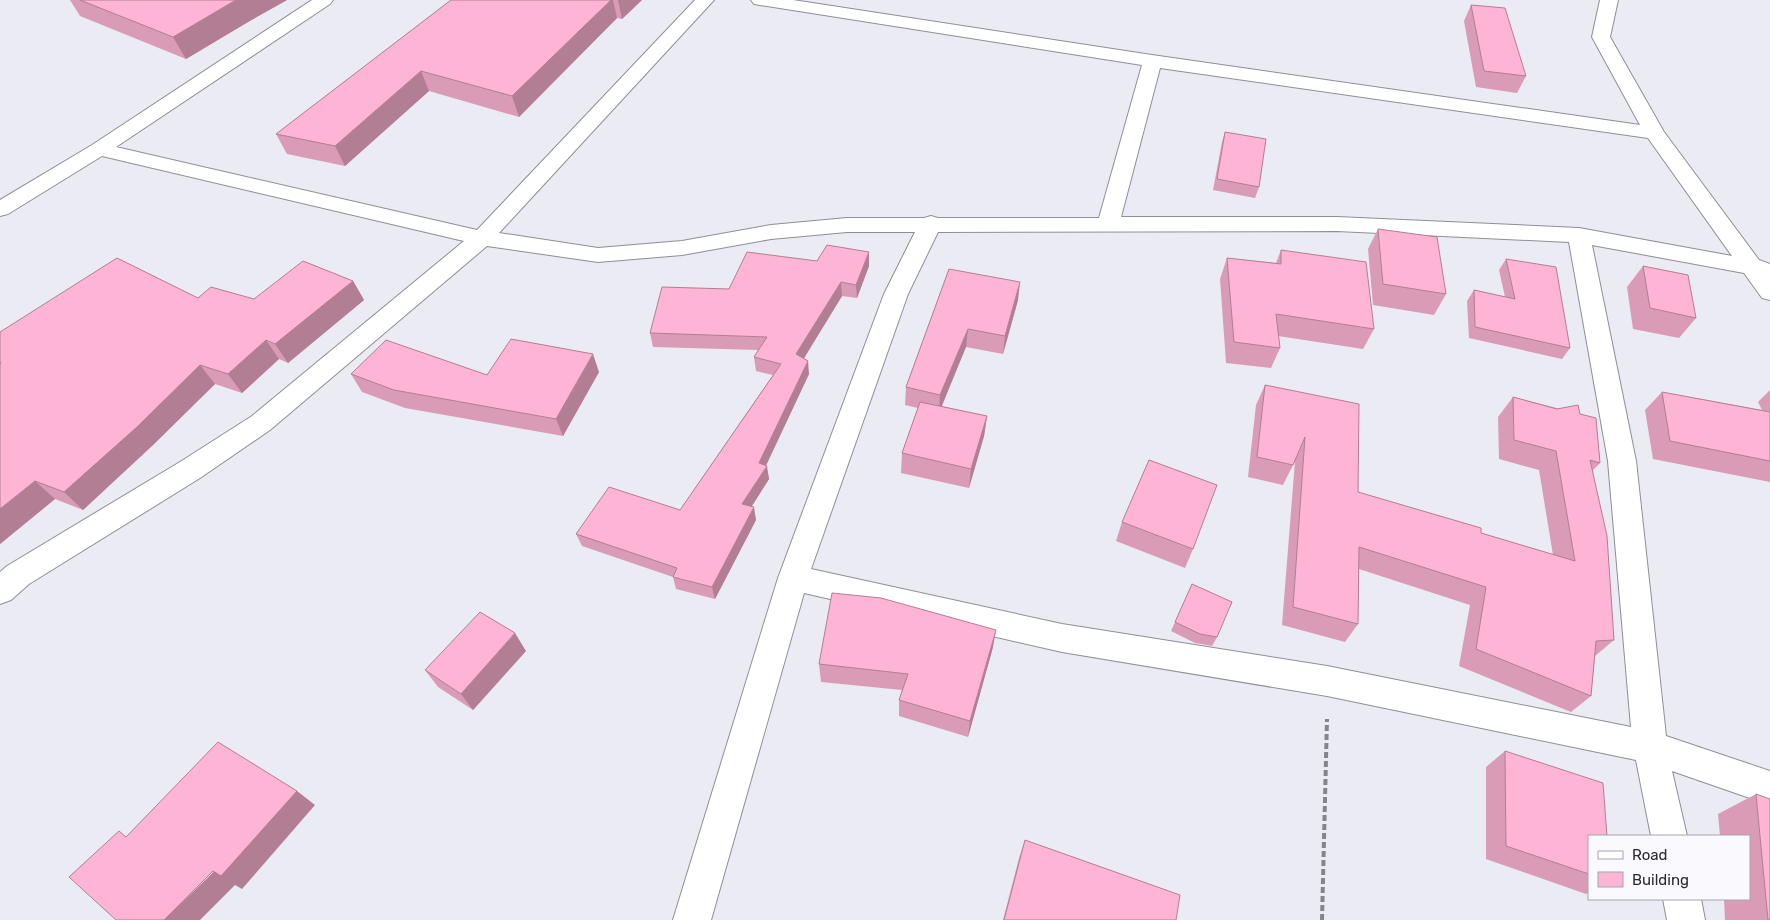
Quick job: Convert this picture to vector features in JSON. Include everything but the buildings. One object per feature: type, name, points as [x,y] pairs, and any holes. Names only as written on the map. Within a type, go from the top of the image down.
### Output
[{"type":"street","points":[[0,209],[99,149],[324,0]]},
{"type":"street","points":[[0,591],[18,575],[190,470],[261,423],[482,238],[705,0]]},
{"type":"street","points":[[760,0],[831,5],[1152,61],[1655,133]]},
{"type":"street","points":[[1609,0],[1601,37],[1655,133],[1761,268],[1770,292]]},
{"type":"street","points":[[1109,223],[1152,61]]},
{"type":"street","points":[[99,149],[482,238],[598,254],[682,248],[771,232],[847,225],[931,223],[1337,224],[1579,235],[1761,268]]},
{"type":"street","points":[[692,920],[792,578],[896,294],[931,223]]},
{"type":"street","points":[[1579,235],[1622,462],[1650,747],[1669,835]]},
{"type":"street","points":[[792,578],[1062,638],[1328,681],[1650,747],[1770,788]]},
{"type":"street","points":[[1682,900],[1686,920]]},
{"type":"path","points":[[1322,920],[1328,681]]}]
